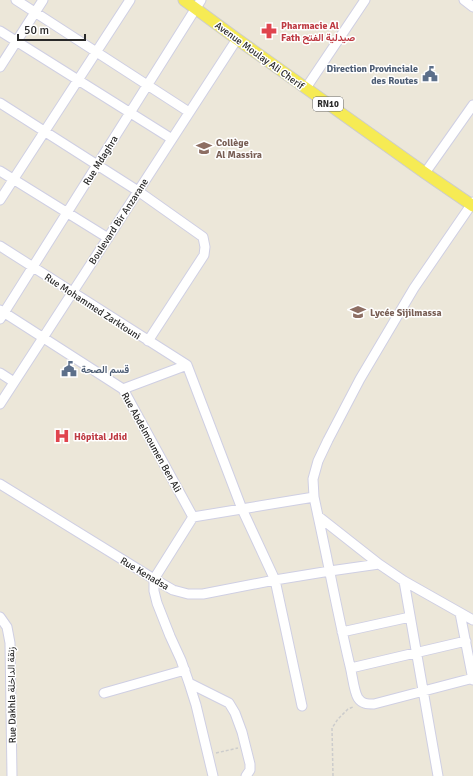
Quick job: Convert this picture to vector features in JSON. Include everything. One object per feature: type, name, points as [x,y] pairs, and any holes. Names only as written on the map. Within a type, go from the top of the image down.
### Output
[{"type":"main road","name":"Avenue Moulay Ali Cherif","points":[[184,0],[198,4],[237,39],[425,173],[472,204]]},
{"type":"street","points":[[16,0],[189,112]]},
{"type":"street","points":[[0,67],[43,0]]},
{"type":"street","points":[[0,200],[130,0]]},
{"type":"street","points":[[306,88],[365,0]]},
{"type":"street","points":[[464,0],[473,7]]},
{"type":"street","name":"Rue Mdaghra","points":[[1,314],[33,267],[198,4]]},
{"type":"street","points":[[0,31],[172,139]]},
{"type":"street","name":"Boulevard Bir Anzarane","points":[[0,404],[237,39]]},
{"type":"street","points":[[0,103],[138,191],[203,237],[205,247],[204,255],[148,341]]},
{"type":"street","points":[[425,173],[473,105]]},
{"type":"street","points":[[0,171],[108,238]]},
{"type":"street","points":[[460,613],[473,679],[374,704],[366,704],[361,702],[357,697],[342,632],[314,497],[313,479],[318,461],[360,379],[414,288],[472,204]]},
{"type":"street","name":"Rue Mohammed Zarktouni","points":[[0,246],[187,365]]},
{"type":"street","name":"Rue Abdelmoumen Ben Ali","points":[[1,314],[43,337],[123,389],[193,517]]},
{"type":"street","points":[[123,389],[187,365],[242,509],[275,580],[302,706]]},
{"type":"street","points":[[0,373],[14,382]]},
{"type":"street","name":"Rue Kenadsa","points":[[0,484],[173,590],[188,594],[203,594],[275,580],[379,564]]},
{"type":"street","points":[[213,776],[196,705],[185,670],[157,603],[154,591],[154,578],[193,517],[314,497]]},
{"type":"street","points":[[318,516],[379,564],[404,581],[473,620]]},
{"type":"street","points":[[404,581],[438,776]]},
{"type":"street","name":"Rue Dakhla زنقة الداخلة","points":[[0,617],[7,627],[10,643],[12,776]]},
{"type":"street","points":[[342,632],[410,617]]},
{"type":"street","points":[[351,668],[466,641]]},
{"type":"street","points":[[104,693],[185,670]]},
{"type":"street","points":[[189,683],[229,702],[235,713],[246,746],[250,764],[250,770],[246,776]]},
{"type":"path","points":[[333,776],[332,728],[338,719],[348,709],[361,702]]},
{"type":"path","points":[[208,755],[246,746]]},
{"type":"place","name":"Pharmacie Al Fath صيدلية الفتح","points":[[269,31]]},
{"type":"place","name":"Direction Provinciale des Routes","points":[[430,74]]},
{"type":"place","name":"Collège Al Massira","points":[[204,148]]},
{"type":"place","name":"Lycée Sijilmassa","points":[[358,312]]},
{"type":"place","name":"قسم الصحة","points":[[69,369]]},
{"type":"place","name":"Hôpital Jdid","points":[[62,436]]}]
